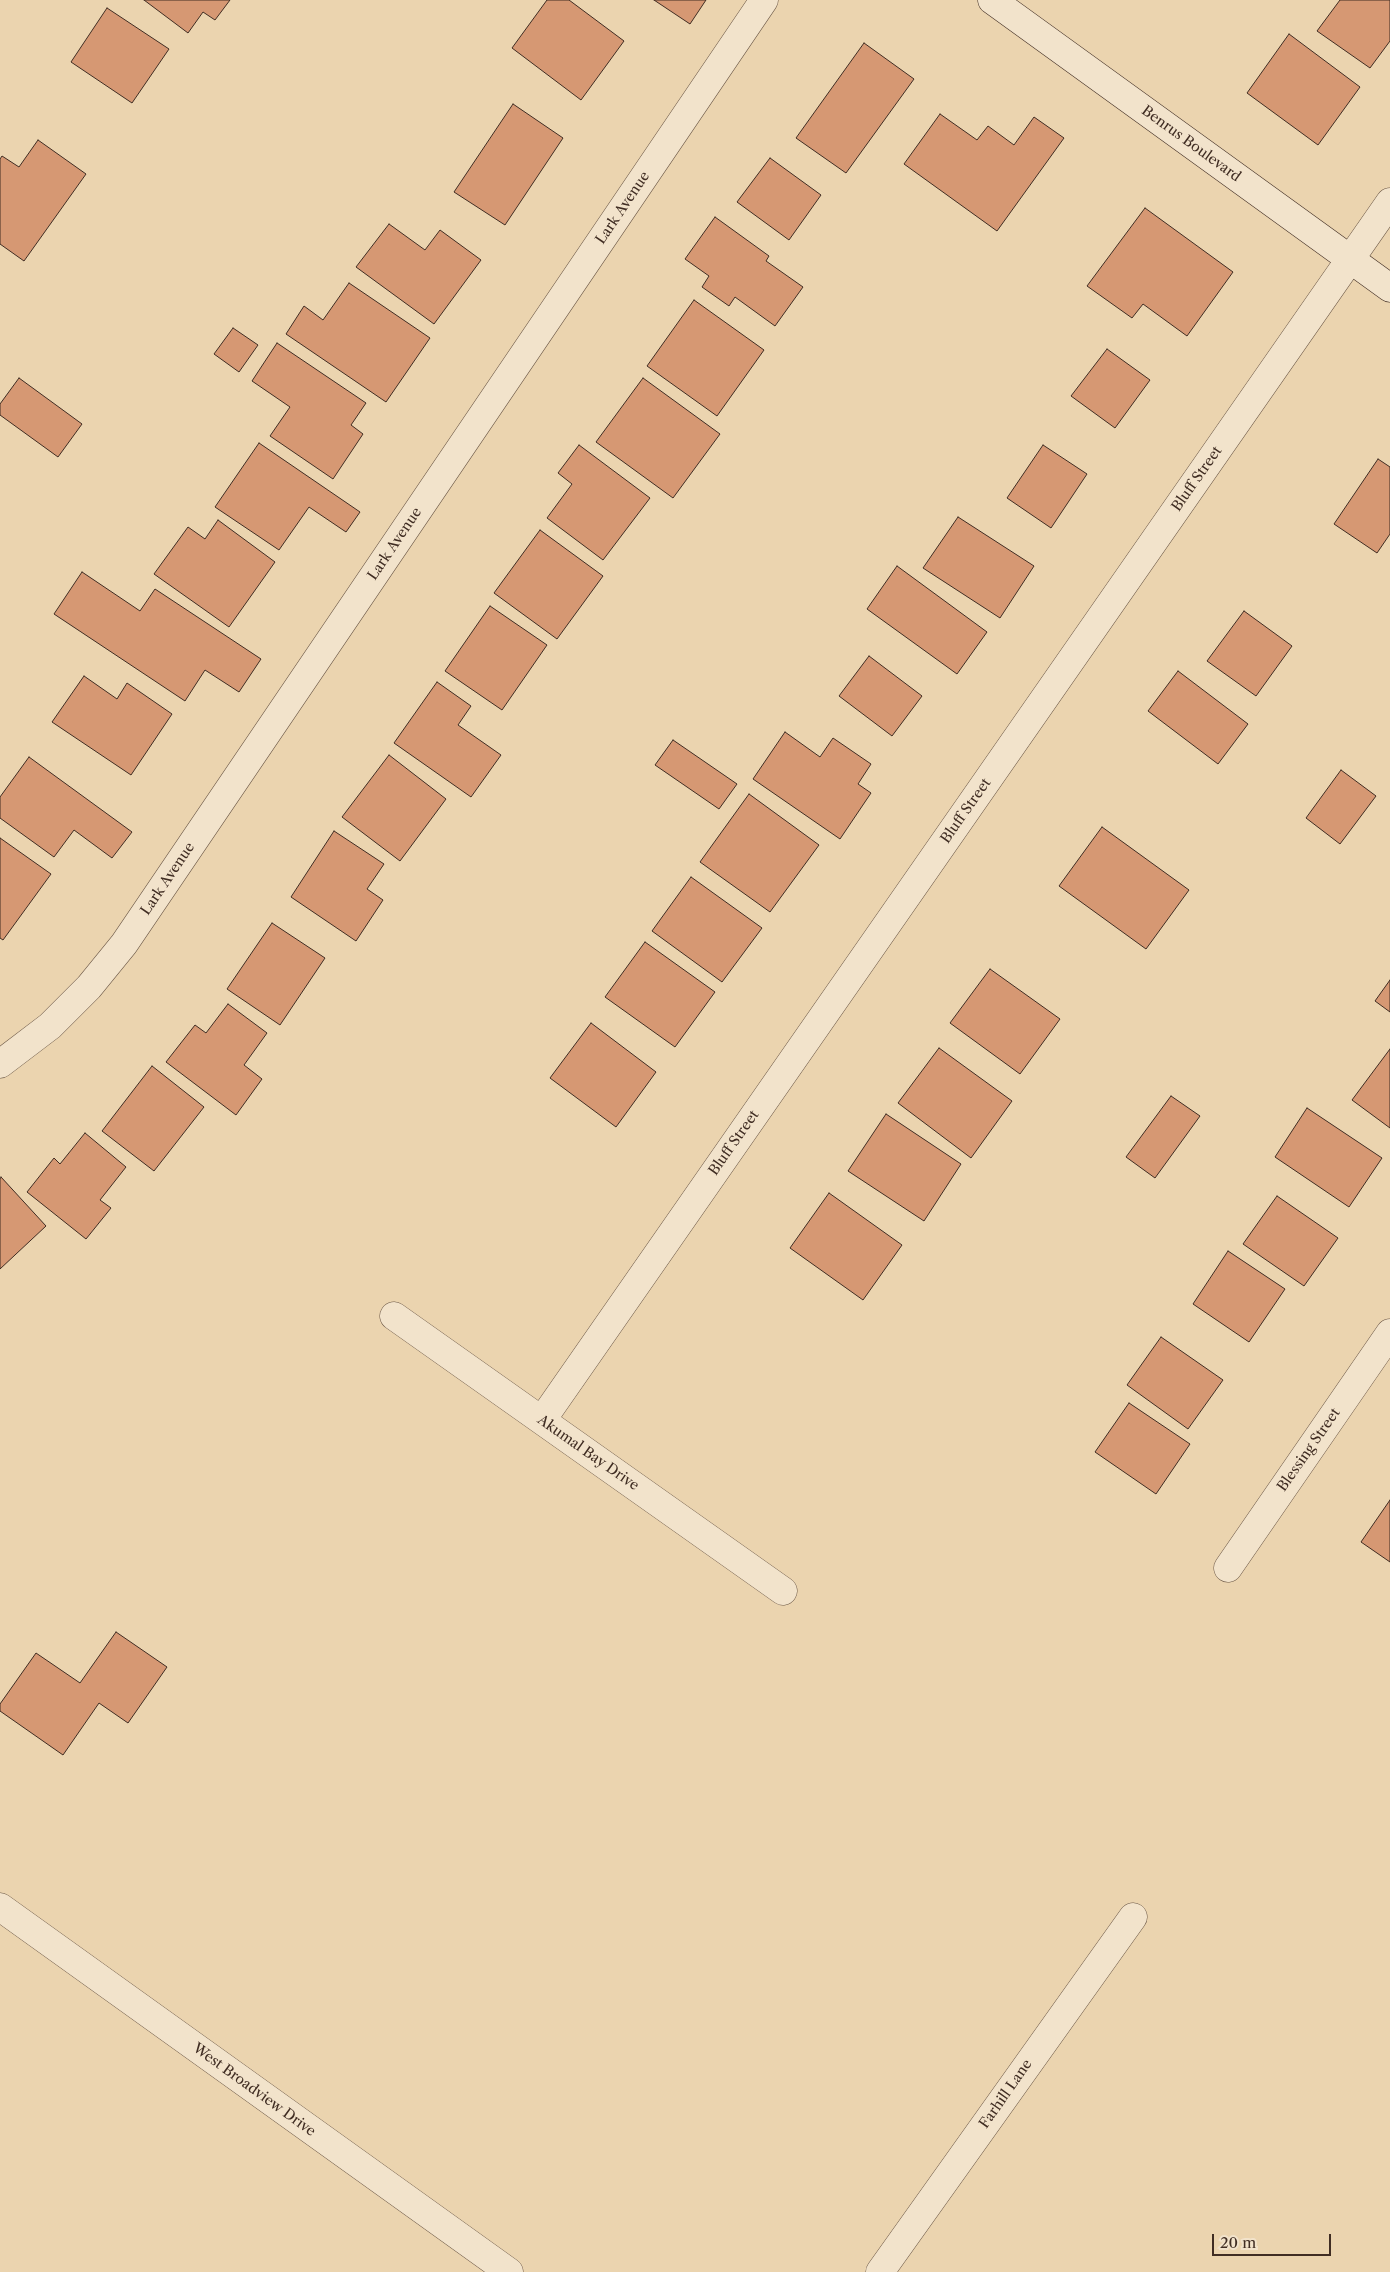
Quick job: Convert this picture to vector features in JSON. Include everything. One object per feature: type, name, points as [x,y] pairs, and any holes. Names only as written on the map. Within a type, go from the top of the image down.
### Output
[{"type":"street","name":"Lark Avenue","points":[[0,1064],[56,1019],[89,987],[124,944],[764,0]]},
{"type":"street","name":"Benrus Boulevard","points":[[992,0],[1390,288]]},
{"type":"street","name":"Bluff Street","points":[[542,1420],[1390,202]]},
{"type":"street","name":"Akumal Bay Drive","points":[[394,1316],[782,1591]]},
{"type":"street","name":"Blessing Street","points":[[1228,1568],[1390,1333]]},
{"type":"street","name":"West Broadview Drive","points":[[3,1916],[500,2269]]},
{"type":"street","name":"Farhill Lane","points":[[880,2272],[1133,1917]]},
{"type":"building","points":[[144,0],[230,0],[215,20],[203,12],[188,33]]},
{"type":"building","points":[[547,0],[569,0],[624,41],[581,100],[512,48]]},
{"type":"building","points":[[654,0],[706,0],[690,24]]},
{"type":"building","points":[[1340,0],[1390,0],[1390,41],[1370,68],[1317,31]]},
{"type":"building","points":[[107,8],[169,49],[132,103],[71,62]]},
{"type":"building","points":[[1289,34],[1360,87],[1318,145],[1247,93]]},
{"type":"building","points":[[864,43],[914,79],[846,173],[796,138]]},
{"type":"building","points":[[513,104],[563,138],[505,225],[454,192]]},
{"type":"building","points":[[940,114],[977,140],[988,126],[1014,145],[1034,117],[1064,138],[997,231],[904,164]]},
{"type":"building","points":[[38,140],[86,174],[24,261],[0,244],[0,159],[2,156],[19,167]]},
{"type":"building","points":[[770,158],[821,195],[789,240],[737,202]]},
{"type":"building","points":[[1145,208],[1233,272],[1187,336],[1143,304],[1132,318],[1087,286]]},
{"type":"building","points":[[715,217],[769,256],[766,261],[803,287],[775,326],[735,297],[729,306],[702,287],[709,276],[685,259]]},
{"type":"building","points":[[389,224],[425,250],[440,230],[481,260],[434,324],[356,267]]},
{"type":"building","points":[[349,283],[430,338],[386,402],[286,334],[304,306],[323,320]]},
{"type":"building","points":[[694,300],[764,350],[717,416],[647,366]]},
{"type":"building","points":[[233,328],[258,345],[239,372],[214,354]]},
{"type":"building","points":[[277,343],[366,403],[351,425],[363,434],[333,479],[270,436],[290,407],[252,381]]},
{"type":"building","points":[[1107,349],[1150,380],[1115,428],[1071,396]]},
{"type":"building","points":[[19,378],[82,424],[58,457],[0,415],[0,404]]},
{"type":"building","points":[[643,378],[720,434],[673,498],[596,442]]},
{"type":"building","points":[[259,443],[360,512],[346,532],[309,507],[279,550],[215,507]]},
{"type":"building","points":[[579,445],[650,498],[603,560],[547,518],[572,484],[558,473]]},
{"type":"building","points":[[1043,445],[1087,474],[1051,528],[1007,498]]},
{"type":"building","points":[[1378,459],[1390,467],[1390,534],[1377,553],[1334,524]]},
{"type":"building","points":[[958,517],[1034,566],[1000,618],[923,568]]},
{"type":"building","points":[[218,520],[275,562],[229,627],[154,574],[188,527],[205,539]]},
{"type":"building","points":[[540,530],[603,576],[557,639],[494,593]]},
{"type":"building","points":[[897,566],[987,632],[957,674],[867,609]]},
{"type":"building","points":[[82,572],[140,611],[155,589],[261,659],[239,692],[205,670],[185,701],[54,614]]},
{"type":"building","points":[[490,606],[547,645],[502,710],[445,671]]},
{"type":"building","points":[[1244,611],[1292,646],[1256,696],[1207,661]]},
{"type":"building","points":[[869,656],[922,696],[892,736],[839,696]]},
{"type":"building","points":[[1178,671],[1248,724],[1218,764],[1148,711]]},
{"type":"building","points":[[84,676],[117,699],[127,683],[172,714],[131,775],[52,722]]},
{"type":"building","points":[[437,682],[471,706],[458,725],[501,755],[471,797],[394,743]]},
{"type":"building","points":[[785,732],[820,757],[833,738],[871,764],[858,784],[871,793],[840,839],[753,779]]},
{"type":"building","points":[[673,740],[737,784],[719,809],[655,765]]},
{"type":"building","points":[[389,755],[446,799],[400,861],[342,817]]},
{"type":"building","points":[[29,757],[132,832],[112,858],[74,830],[54,857],[0,818],[0,797]]},
{"type":"building","points":[[1341,770],[1376,796],[1340,844],[1306,818]]},
{"type":"building","points":[[749,794],[819,845],[770,912],[700,862]]},
{"type":"building","points":[[1102,827],[1189,890],[1146,949],[1059,886]]},
{"type":"building","points":[[334,831],[384,864],[367,889],[383,900],[356,941],[291,897]]},
{"type":"building","points":[[0,838],[51,874],[3,940],[0,938]]},
{"type":"building","points":[[691,877],[762,928],[722,982],[652,931]]},
{"type":"building","points":[[272,923],[325,958],[280,1025],[227,989]]},
{"type":"building","points":[[645,942],[715,992],[675,1047],[605,997]]},
{"type":"building","points":[[990,969],[1060,1019],[1020,1074],[950,1023]]},
{"type":"building","points":[[1390,980],[1390,1012],[1375,1001]]},
{"type":"building","points":[[228,1004],[267,1033],[244,1065],[262,1079],[236,1115],[166,1062],[195,1025],[206,1033]]},
{"type":"building","points":[[591,1023],[656,1072],[616,1127],[550,1078]]},
{"type":"building","points":[[939,1048],[1012,1101],[971,1158],[898,1103]]},
{"type":"building","points":[[1390,1049],[1390,1128],[1352,1100]]},
{"type":"building","points":[[152,1066],[204,1107],[154,1171],[102,1131]]},
{"type":"building","points":[[1171,1096],[1200,1116],[1155,1178],[1126,1157]]},
{"type":"building","points":[[1307,1108],[1382,1158],[1349,1207],[1275,1157]]},
{"type":"building","points":[[886,1114],[961,1164],[924,1221],[848,1171]]},
{"type":"building","points":[[85,1133],[126,1167],[100,1200],[111,1208],[86,1239],[27,1192],[54,1158],[60,1164]]},
{"type":"building","points":[[1,1177],[46,1226],[0,1269],[0,1179]]},
{"type":"building","points":[[829,1193],[902,1245],[863,1300],[790,1248]]},
{"type":"building","points":[[1277,1196],[1338,1238],[1304,1286],[1243,1244]]},
{"type":"building","points":[[1228,1251],[1285,1289],[1249,1342],[1193,1304]]},
{"type":"building","points":[[1161,1337],[1223,1380],[1188,1429],[1127,1385]]},
{"type":"building","points":[[1129,1403],[1190,1444],[1156,1494],[1095,1452]]},
{"type":"building","points":[[1390,1500],[1390,1562],[1361,1542]]},
{"type":"building","points":[[116,1632],[167,1667],[128,1723],[99,1703],[63,1755],[0,1711],[0,1704],[36,1653],[80,1683]]}]
